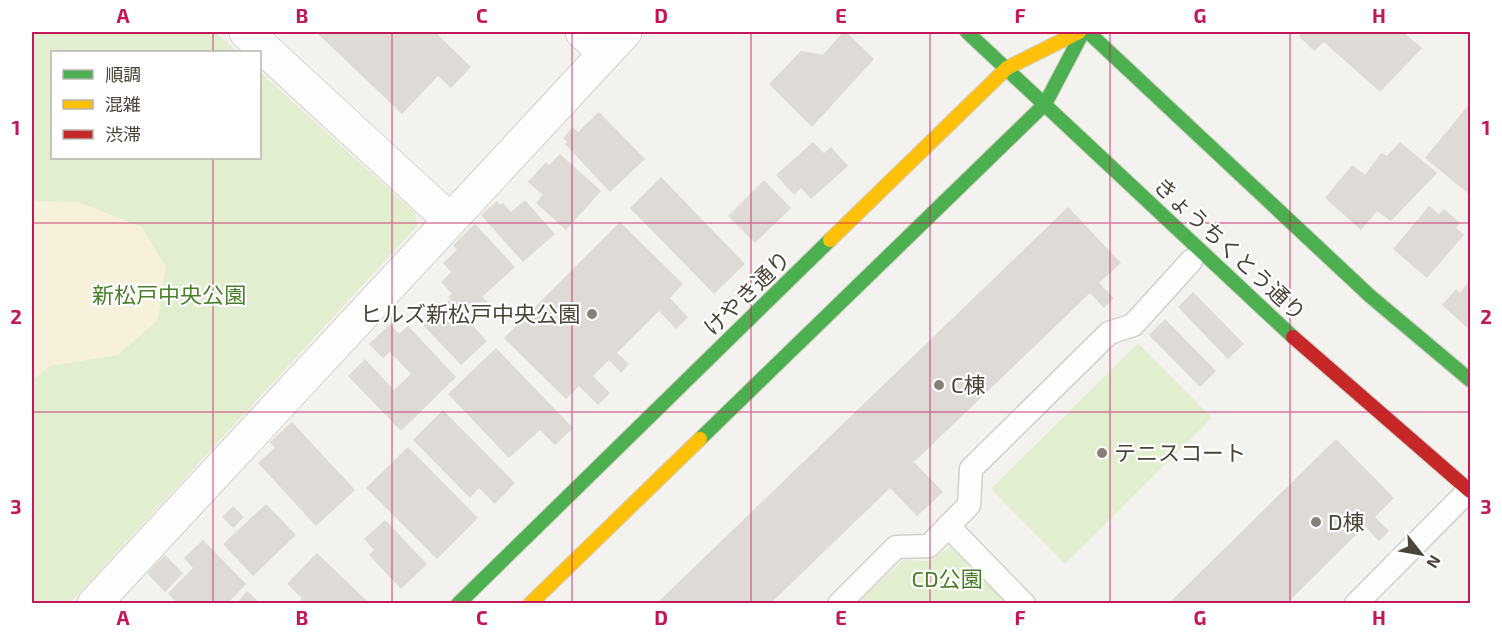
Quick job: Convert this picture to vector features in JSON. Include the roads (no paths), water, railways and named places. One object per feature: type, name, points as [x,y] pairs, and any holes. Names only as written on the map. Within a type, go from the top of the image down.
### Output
[{"type":"street","points":[[246,32],[450,219]]},
{"type":"street","name":"きょうちくとう通り","points":[[967,32],[1310,353],[1470,491]]},
{"type":"street","name":"けやき通り","points":[[458,603],[1007,68],[1081,32]]},
{"type":"street","name":"けやき通り","points":[[530,603],[1045,104],[1081,32]]},
{"type":"street","points":[[1088,32],[1370,296],[1470,380]]},
{"type":"street","points":[[94,603],[450,219],[604,39]]},
{"type":"lane","points":[[838,603],[896,547],[928,546],[969,506],[972,469],[1109,333],[1133,325],[1191,261]]},
{"type":"lane","points":[[1356,603],[1470,491]]},
{"type":"lane","points":[[948,526],[1024,603]]},
{"type":"place","name":"ヒルズ新松戸中央公園","points":[[592,314]]},
{"type":"place","name":"C棟","points":[[939,385]]},
{"type":"place","name":"テニスコート","points":[[1102,453]]},
{"type":"place","name":"D棟","points":[[1316,522]]},
{"type":"park label","name":"新松戸中央公園","points":[[169,295]]},
{"type":"park label","name":"CD公園","points":[[947,579]]}]
